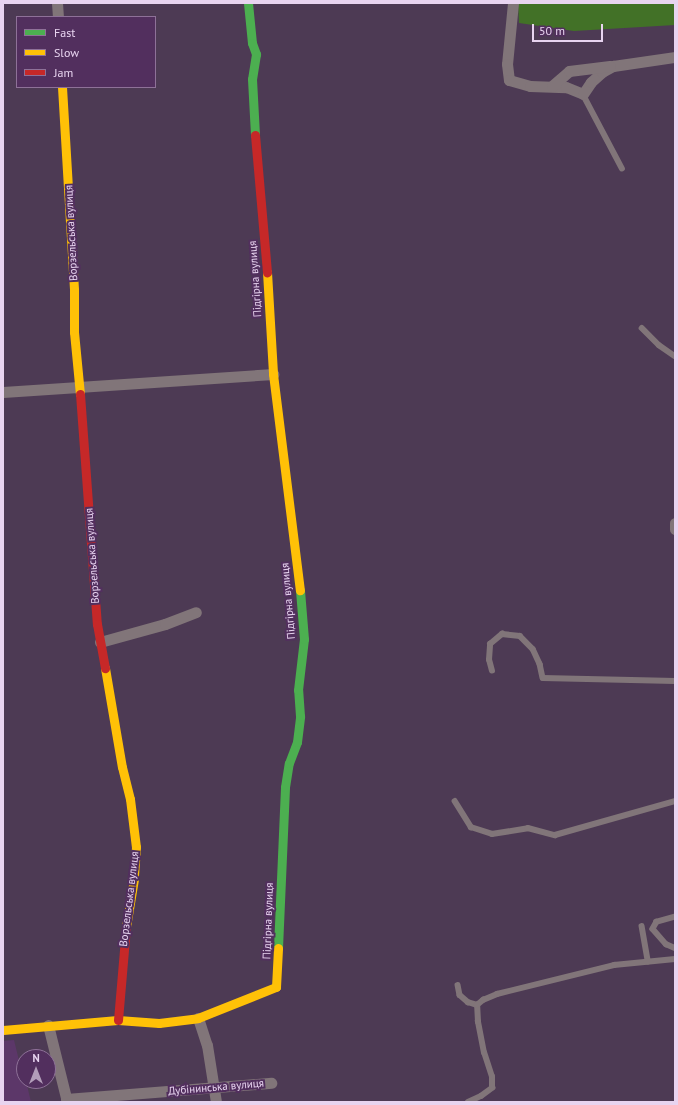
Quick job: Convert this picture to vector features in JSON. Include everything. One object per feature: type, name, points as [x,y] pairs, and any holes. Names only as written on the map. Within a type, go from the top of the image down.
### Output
[{"type":"street","points":[[57,3],[58,16]]},
{"type":"street","name":"Підгірна вулиця","points":[[3,1030],[48,1024],[118,1020],[159,1023],[198,1018],[276,986],[285,787],[289,762],[297,742],[300,716],[298,690],[304,639],[299,574],[273,374],[266,253],[252,98],[252,79],[256,54],[252,43],[248,3]]},
{"type":"street","points":[[513,3],[507,64],[508,80],[530,86],[566,87],[583,94],[591,82],[602,72],[613,66]]},
{"type":"street","points":[[552,86],[569,71],[675,57]]},
{"type":"street","name":"Ворзельська вулиця","points":[[62,88],[74,290],[74,332],[80,386],[95,594],[100,642],[122,767],[130,799],[136,847],[134,879],[124,938],[118,1020]]},
{"type":"street","points":[[3,392],[273,374]]},
{"type":"street","points":[[675,523],[675,529]]},
{"type":"street","points":[[100,642],[165,624],[196,612]]},
{"type":"street","points":[[198,1018],[207,1045],[216,1102]]},
{"type":"street","points":[[48,1024],[66,1100]]},
{"type":"street","name":"Дубінинська вулиця","points":[[66,1100],[271,1083]]},
{"type":"lane","points":[[583,94],[622,168]]},
{"type":"lane","points":[[642,328],[659,344],[675,356]]},
{"type":"lane","points":[[492,671],[489,660],[490,644],[502,634],[520,636],[533,649],[540,664],[542,678],[675,681]]},
{"type":"lane","points":[[455,801],[471,827],[492,834],[528,828],[555,835],[675,801]]},
{"type":"lane","points":[[675,917],[656,922],[653,929],[662,940],[675,948]]},
{"type":"lane","points":[[642,926],[648,962]]},
{"type":"lane","points":[[458,985],[460,995],[468,1002],[477,1005],[497,994],[614,965],[675,959]]},
{"type":"lane","points":[[468,1102],[482,1096],[492,1088],[492,1077],[482,1046],[477,1005]]},
{"type":"shaded area","points":[[14,1040],[16,1049],[16,1089],[28,1089],[31,1102],[3,1102],[3,1041]]},
{"type":"green space","points":[[518,3],[675,3],[675,25],[574,31],[519,23]]},
{"type":"traffic: fast","points":[[248,3],[252,43],[256,54],[252,79],[255,135]]},
{"type":"traffic: fast","points":[[278,948],[285,787],[289,763],[297,742],[300,716],[298,690],[304,639],[300,590]]},
{"type":"traffic: slow","points":[[62,88],[74,290],[74,332],[80,394]]},
{"type":"traffic: slow","points":[[267,272],[273,374],[300,590]]},
{"type":"traffic: slow","points":[[105,668],[122,767],[130,799],[136,847],[134,879],[126,927]]},
{"type":"traffic: slow","points":[[3,1030],[118,1020],[159,1023],[198,1018],[276,987],[278,948]]},
{"type":"traffic: jam","points":[[255,135],[267,272]]},
{"type":"traffic: jam","points":[[80,394],[97,624],[105,668]]},
{"type":"traffic: jam","points":[[118,1020],[126,927]]}]
